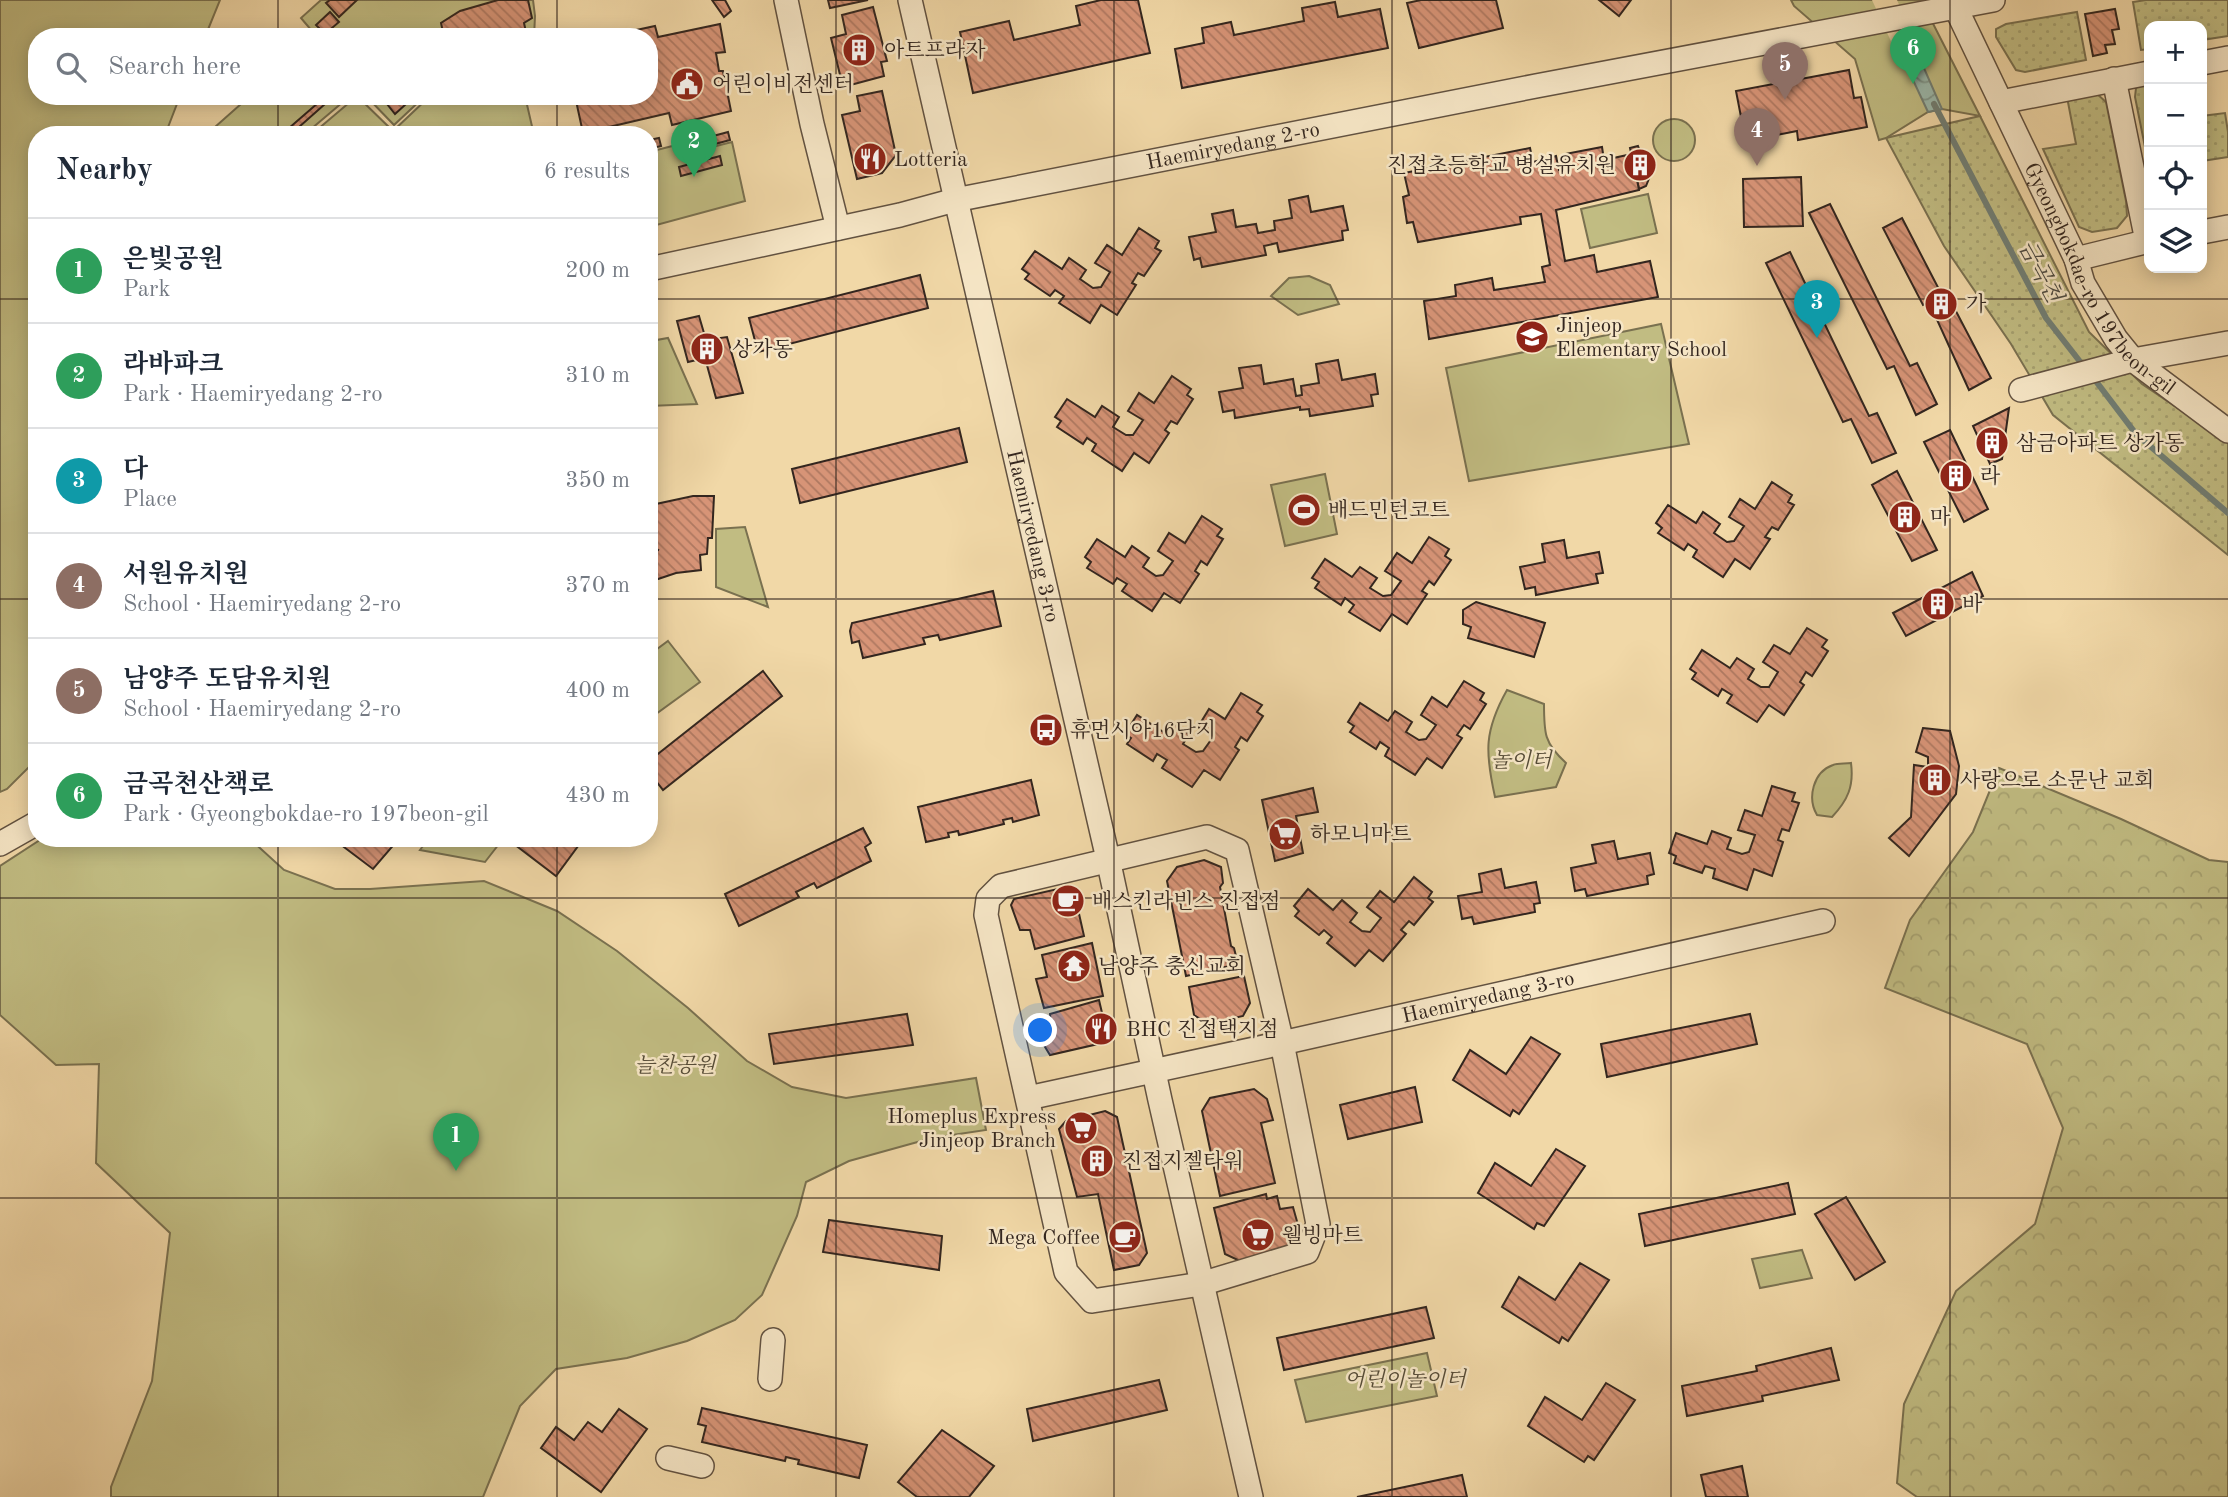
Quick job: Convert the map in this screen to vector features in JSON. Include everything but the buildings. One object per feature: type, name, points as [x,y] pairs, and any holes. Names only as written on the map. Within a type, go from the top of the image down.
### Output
[{"type":"street","points":[[786,0],[812,124],[838,228]]},
{"type":"street","name":"Haemiryedang 3-ro","points":[[910,0],[970,253],[1251,1497]]},
{"type":"street","points":[[1954,4],[1993,0]]},
{"type":"street","name":"Haemiryedang 2-ro","points":[[658,267],[956,200],[1954,4]]},
{"type":"street","name":"Gyeongbokdae-ro 197beon-gil","points":[[1954,4],[2076,259],[2083,283],[2116,339],[2133,360],[2228,431]]},
{"type":"street","points":[[2207,62],[2228,58]]},
{"type":"street","points":[[2001,102],[2144,74]]},
{"type":"street","points":[[2114,79],[2144,222]]},
{"type":"street","points":[[2207,231],[2228,227]]},
{"type":"street","points":[[2076,259],[2144,242]]},
{"type":"street","points":[[2021,390],[2133,360],[2228,343]]},
{"type":"street","points":[[0,844],[28,828]]},
{"type":"street","points":[[1207,837],[1237,850],[1282,1043],[1318,1224],[1307,1252],[1201,1284],[1092,1301],[1066,1272],[986,915],[988,899],[1001,886],[1108,859],[1207,837]]},
{"type":"street","name":"Haemiryedang 3-ro","points":[[1154,1071],[1823,921]]},
{"type":"street","points":[[1028,1098],[1154,1071]]},
{"type":"street","points":[[770,1379],[773,1340]]},
{"type":"street","points":[[668,1458],[702,1466]]},
{"type":"green space","points":[[0,0],[220,0],[209,28],[28,28],[28,105],[177,105],[168,126],[28,126],[28,768],[7,789],[0,792]]},
{"type":"green space","points":[[321,0],[533,0],[535,16],[534,28],[309,28],[301,18]]},
{"type":"green space","points":[[1791,0],[1921,0],[1980,116],[1942,109],[1928,112],[1879,140],[1855,59],[1794,6]]},
{"type":"green space","points":[[2228,0],[2228,36],[2207,39],[2207,21],[2144,21],[2144,50],[2141,50],[2133,2]]},
{"type":"green space","points":[[2077,12],[2086,60],[2025,72],[2016,70],[1996,37],[1996,29],[2006,24]]},
{"type":"green space","points":[[2144,82],[2144,142],[2135,97],[2136,88]]},
{"type":"green space","points":[[2096,93],[2106,102],[2127,216],[2117,228],[2092,232],[2079,227],[2043,149],[2076,144],[2067,97]]},
{"type":"green space","points":[[240,105],[339,105],[315,126],[216,126]]},
{"type":"green space","points":[[346,105],[366,105],[388,126],[322,126]]},
{"type":"green space","points":[[375,105],[415,105],[394,125]]},
{"type":"green space","points":[[420,105],[527,105],[532,126],[398,126]]},
{"type":"green space","points":[[2225,113],[2228,157],[2207,160],[2207,115]]},
{"type":"green space","points":[[1980,116],[2089,332],[2142,384],[2228,442],[2228,555],[2053,415],[2011,344],[1944,246],[1886,138]]},
{"type":"green space","points":[[1674,119],[1689,125],[1695,140],[1689,155],[1674,161],[1659,155],[1653,140],[1659,125]]},
{"type":"green space","points":[[732,142],[745,201],[658,225],[658,150],[684,143],[688,153]]},
{"type":"green space","points":[[1648,194],[1657,233],[1590,248],[1581,209]]},
{"type":"green space","points":[[1309,276],[1330,285],[1339,304],[1298,315],[1271,296],[1289,278]]},
{"type":"green space","points":[[1661,324],[1689,444],[1469,481],[1446,368]]},
{"type":"green space","points":[[668,338],[697,404],[658,406],[658,340]]},
{"type":"green space","name":"배드민턴코트","points":[[1325,474],[1337,534],[1285,546],[1271,485]]},
{"type":"green space","points":[[745,527],[768,607],[716,587],[716,529]]},
{"type":"green space","points":[[668,641],[700,682],[658,712],[658,648]]},
{"type":"green space","name":"놀이터","points":[[1507,690],[1544,704],[1544,723],[1549,743],[1566,763],[1556,787],[1495,797],[1488,754],[1490,730]]},
{"type":"green space","points":[[1851,763],[1851,786],[1842,805],[1832,817],[1817,815],[1812,794],[1817,779],[1826,768]]},
{"type":"green space","points":[[1999,768],[2121,819],[2209,860],[2228,862],[2228,1497],[1917,1497],[1897,1483],[1904,1404],[1956,1291],[2035,1224],[2063,1128],[2027,1044],[1885,988],[1910,920],[1973,832]]},
{"type":"green space","name":"늘찬공원","points":[[29,847],[259,847],[284,870],[335,889],[484,881],[557,911],[617,951],[688,1008],[747,1061],[792,1087],[846,1098],[976,1078],[986,1130],[932,1138],[849,1161],[806,1182],[797,1216],[762,1295],[735,1320],[687,1341],[627,1358],[556,1369],[520,1406],[483,1497],[111,1497],[111,1487],[152,1381],[170,1233],[96,1163],[99,1064],[56,1065],[0,1015],[0,866]]},
{"type":"green space","points":[[422,847],[497,847],[485,862],[420,850]]},
{"type":"green space","points":[[1802,1250],[1812,1278],[1760,1288],[1752,1259]]},
{"type":"green space","name":"어린이놀이터","points":[[1427,1353],[1437,1396],[1306,1422],[1295,1380]]},
{"type":"water","points":[[1894,0],[1942,109],[1928,112],[1898,48]]},
{"type":"pier","points":[[1872,0],[1897,0],[1918,47],[1895,50]]},
{"type":"waterway","name":"금곡천","points":[[1934,104],[2046,318],[2085,368]]},
{"type":"waterway","name":"금곡천","points":[[2092,376],[2136,434],[2228,513]]},
{"type":"place","name":"아트프라자","points":[[859,50]]},
{"type":"place","name":"어린이비전센터","points":[[687,84]]},
{"type":"place","name":"금곡천산책로","points":[[1913,84]]},
{"type":"place","name":"남양주 도담유치원","points":[[1785,100]]},
{"type":"place","name":"Lotteria","points":[[870,159]]},
{"type":"place","name":"진접초등학교 병설유치원","points":[[1640,165]]},
{"type":"place","name":"서원유치원","points":[[1757,166]]},
{"type":"place","name":"라바파크","points":[[694,177]]},
{"type":"place","name":"가","points":[[1941,304]]},
{"type":"place","name":"Jinjeop Elementary School","points":[[1532,337]]},
{"type":"place","name":"다","points":[[1817,338]]},
{"type":"place","name":"상가동","points":[[707,349]]},
{"type":"place","name":"삼금아파트 상가동","points":[[1992,443]]},
{"type":"place","name":"라","points":[[1956,476]]},
{"type":"place","name":"배드민턴코트","points":[[1304,510]]},
{"type":"place","name":"마","points":[[1905,517]]},
{"type":"place","name":"바","points":[[1938,604]]},
{"type":"place","name":"휴먼시아16단지","points":[[1046,730]]},
{"type":"place","name":"사랑으로 소문난 교회","points":[[1935,780]]},
{"type":"place","name":"하모니마트","points":[[1285,834]]},
{"type":"place","name":"배스킨라빈스 진접점","points":[[1068,901]]},
{"type":"place","name":"남양주 충신교회","points":[[1074,966]]},
{"type":"place","name":"BHC 진접택지점","points":[[1101,1029]]},
{"type":"place","name":"Homeplus Express Jinjeop Branch","points":[[1081,1128]]},
{"type":"place","name":"진접지젤타워","points":[[1097,1161]]},
{"type":"place","name":"은빛공원","points":[[456,1171]]},
{"type":"place","name":"웰빙마트","points":[[1258,1235]]},
{"type":"place","name":"Mega Coffee","points":[[1125,1237]]}]
